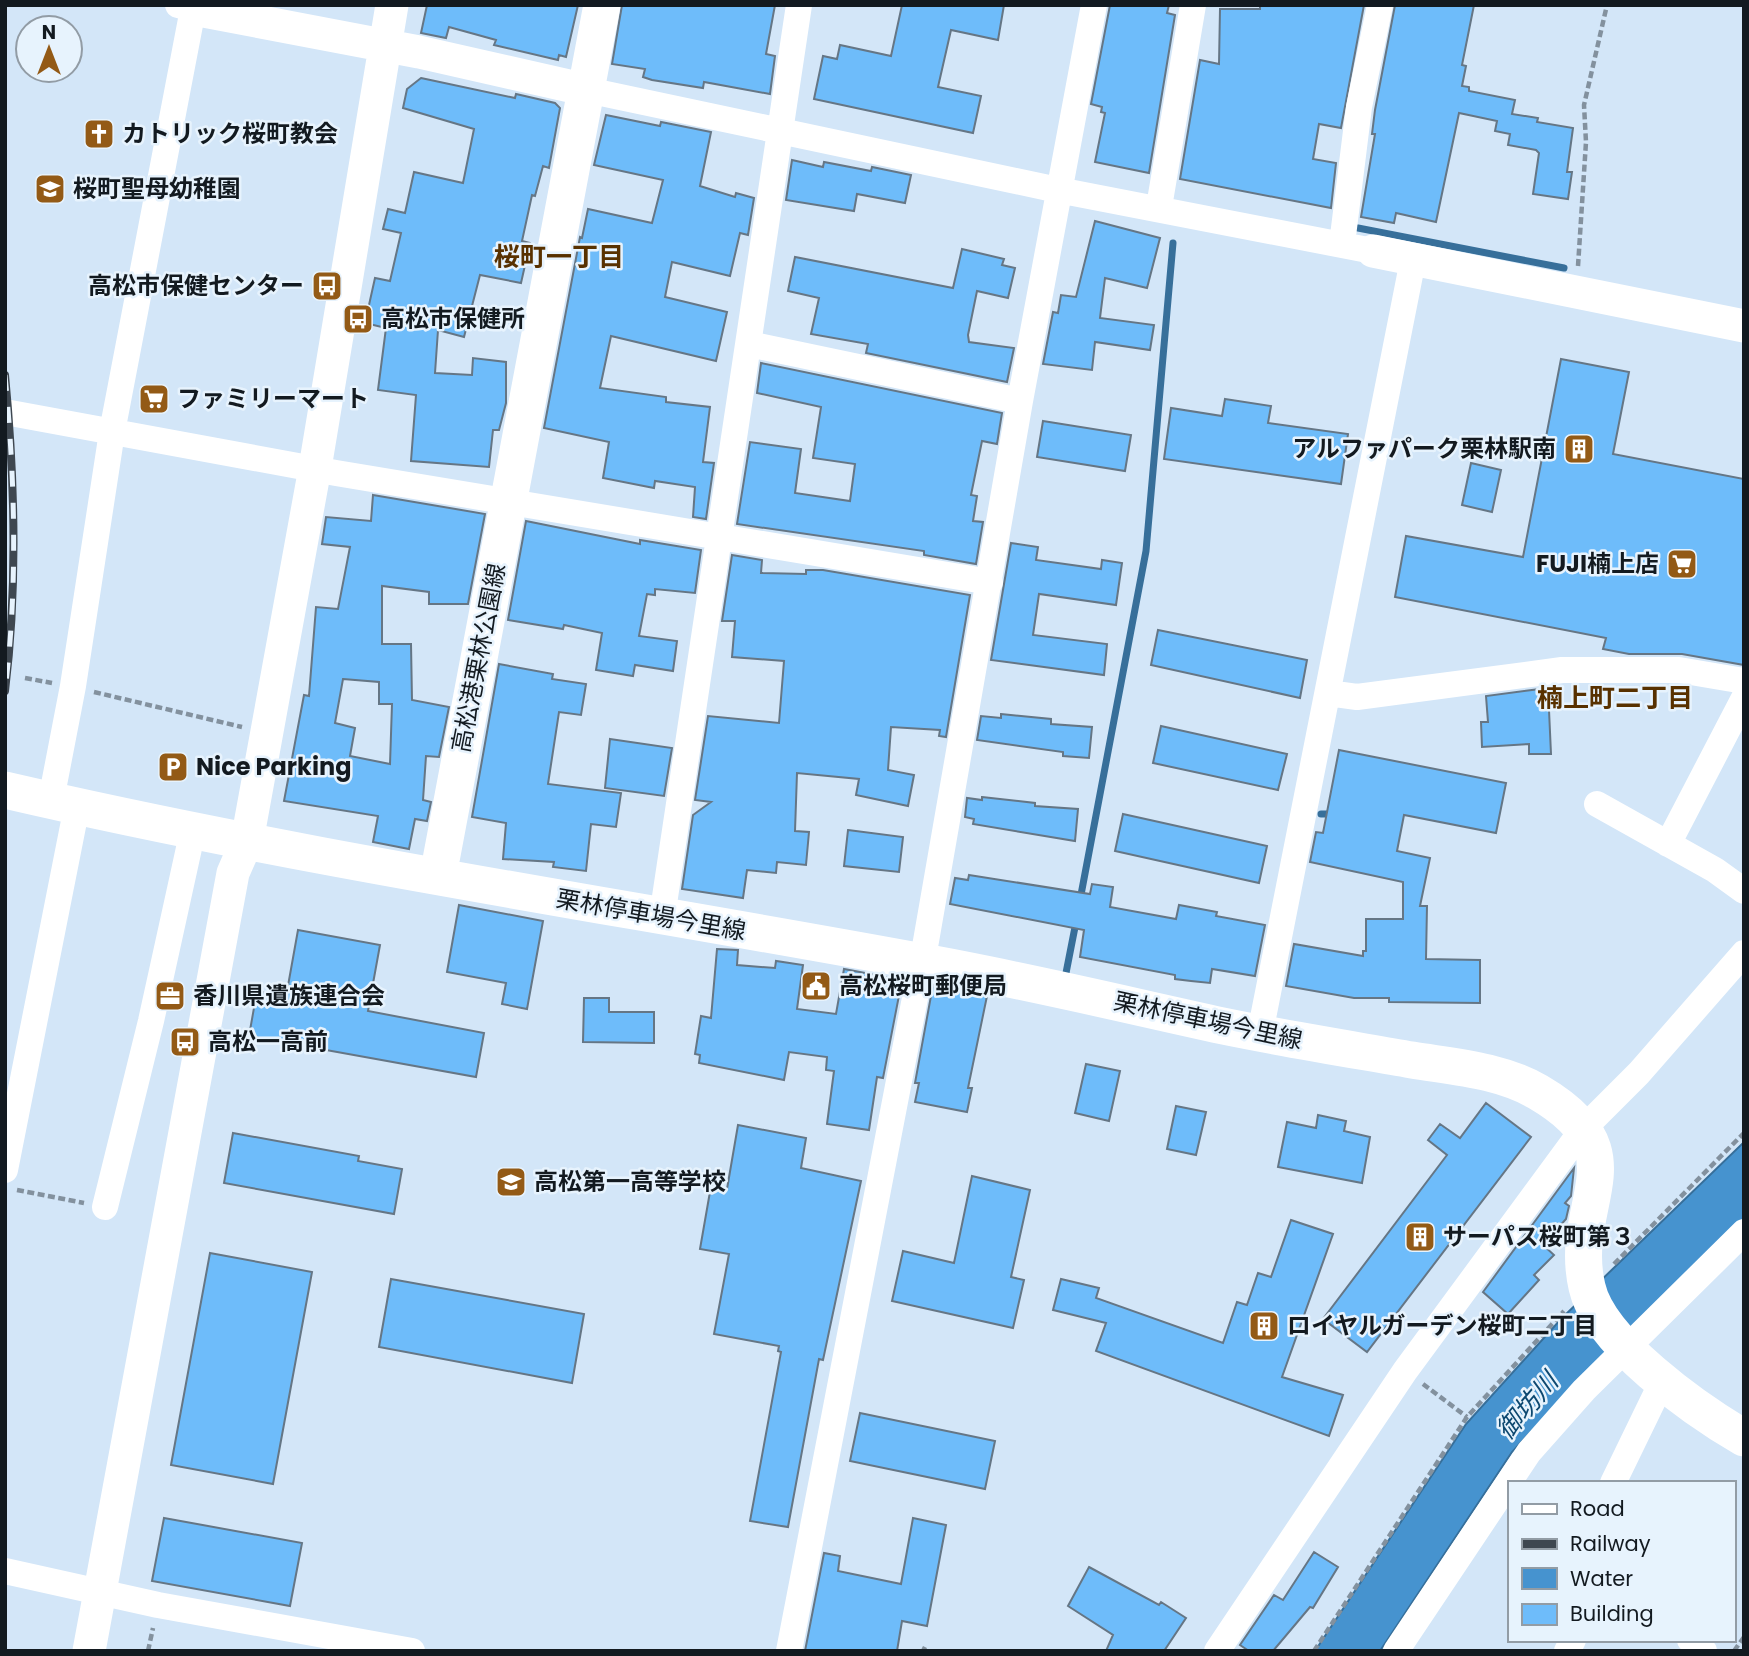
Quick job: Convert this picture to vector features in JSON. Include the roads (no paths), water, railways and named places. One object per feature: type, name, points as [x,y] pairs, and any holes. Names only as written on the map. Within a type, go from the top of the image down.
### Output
[{"type":"main road","name":"高松港栗林公園線","points":[[438,876],[602,5]]},
{"type":"main road","points":[[5,790],[247,841],[438,876]]},
{"type":"main road","name":"栗林停車場今里線","points":[[438,876],[920,961],[1260,1033],[1508,1076],[1542,1094],[1583,1129],[1594,1145],[1597,1161],[1585,1238],[1588,1292],[1622,1347],[1744,1438]]},
{"type":"street","points":[[89,1651],[231,886],[247,841],[315,467],[392,5]]},
{"type":"street","points":[[662,917],[799,5]]},
{"type":"street","points":[[789,1651],[920,961],[990,582],[1058,190],[1094,5]]},
{"type":"street","points":[[1159,207],[1193,5]]},
{"type":"street","points":[[1357,247],[1359,107],[1380,5]]},
{"type":"street","points":[[5,1170],[64,803],[73,686],[112,432],[202,9],[780,128],[1058,190],[1159,207],[1744,326]]},
{"type":"street","points":[[1260,1033],[1413,260]]},
{"type":"street","points":[[749,344],[1020,401]]},
{"type":"street","points":[[5,412],[720,538],[990,582]]},
{"type":"street","points":[[1328,693],[1357,696],[1562,670],[1679,670],[1744,681]]},
{"type":"street","points":[[1668,844],[1744,698]]},
{"type":"street","points":[[1597,804],[1744,891]]},
{"type":"street","points":[[105,1207],[151,1021],[192,830]]},
{"type":"street","points":[[1217,1651],[1405,1371],[1583,1129],[1639,1073],[1744,953]]},
{"type":"street","points":[[1516,1481],[1530,1452],[1622,1347],[1744,1232]]},
{"type":"street","points":[[1614,1481],[1663,1380]]},
{"type":"street","points":[[1396,1651],[1503,1506]]},
{"type":"street","points":[[5,1571],[158,1605],[412,1651]]},
{"type":"water","name":"御坊川","points":[[1744,1142],[1744,1220],[1599,1359],[1512,1452],[1380,1651],[1315,1651],[1466,1424],[1561,1319]]},
{"type":"waterway","points":[[1358,228],[1564,268]]},
{"type":"waterway","points":[[1080,900],[1146,551],[1173,243]]},
{"type":"waterway","points":[[1321,814],[1335,814]]},
{"type":"waterway","points":[[1066,973],[1076,922]]},
{"type":"railway","points":[[5,375],[14,533],[12,612],[5,691]]},
{"type":"place","name":"カトリック桜町教会","points":[[99,134]]},
{"type":"place","name":"桜町聖母幼稚園","points":[[50,189]]},
{"type":"place","name":"高松市保健センター","points":[[327,286]]},
{"type":"place","name":"高松市保健所","points":[[358,319]]},
{"type":"place","name":"ファミリーマート","points":[[154,399]]},
{"type":"place","name":"アルファパーク栗林駅南","points":[[1579,449]]},
{"type":"place","name":"FUJI楠上店","points":[[1682,564]]},
{"type":"place","name":"Nice Parking","points":[[173,767]]},
{"type":"place","name":"高松桜町郵便局","points":[[816,986]]},
{"type":"place","name":"香川県遺族連合会","points":[[170,996]]},
{"type":"place","name":"高松一高前","points":[[185,1042]]},
{"type":"place","name":"高松第一高等学校","points":[[511,1182]]},
{"type":"place","name":"サーパス桜町第３","points":[[1420,1237]]},
{"type":"place","name":"ロイヤルガーデン桜町二丁目","points":[[1264,1326]]},
{"type":"district","name":"桜町一丁目","points":[[559,257]]},
{"type":"district","name":"楠上町二丁目","points":[[1615,698]]}]
